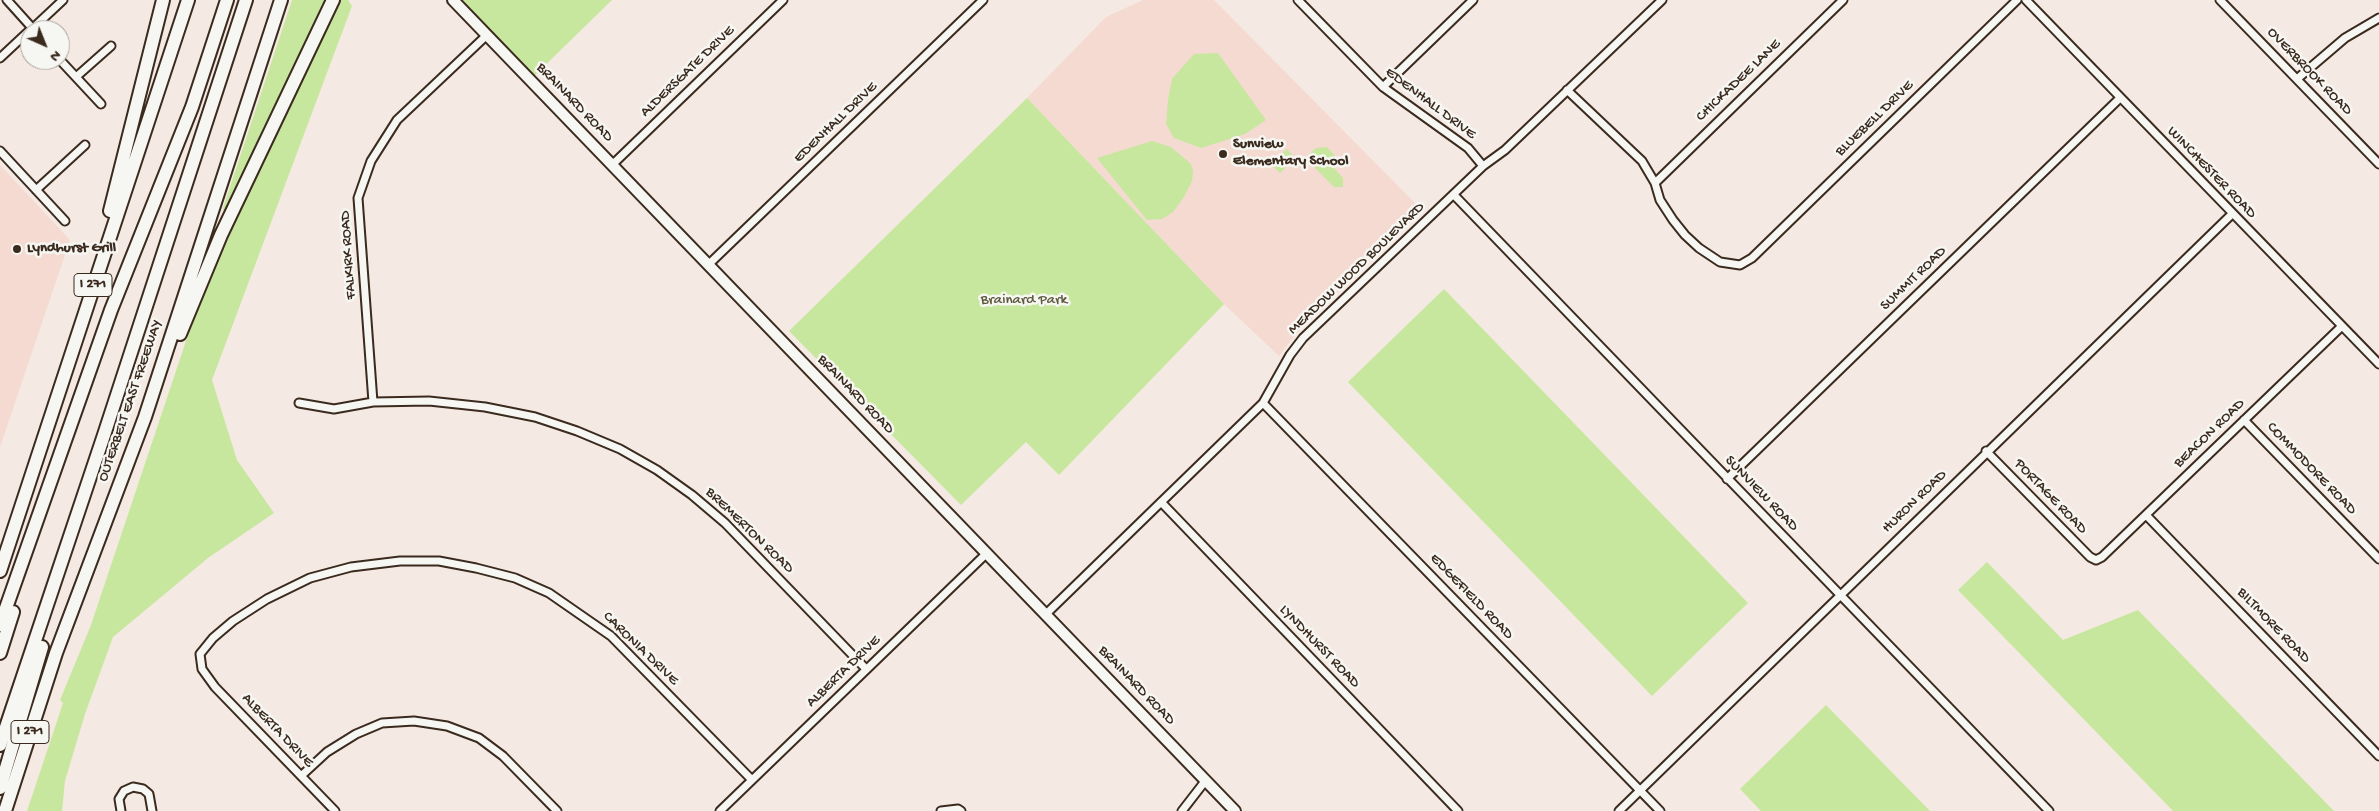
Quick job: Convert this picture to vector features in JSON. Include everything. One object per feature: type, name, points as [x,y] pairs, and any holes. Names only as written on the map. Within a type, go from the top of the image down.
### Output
[{"type":"highway","points":[[82,319],[162,0]]},
{"type":"highway","name":"I 271","points":[[0,571],[188,0]]},
{"type":"highway","points":[[0,625],[111,310],[192,107],[227,0]]},
{"type":"highway","points":[[0,745],[104,435],[246,0]]},
{"type":"highway","name":"OUTERBELT EAST FREEWAY","points":[[4,811],[56,653],[145,417],[281,0]]},
{"type":"highway","points":[[145,417],[221,235],[333,0]]},
{"type":"highway","points":[[0,654],[111,310]]},
{"type":"highway","points":[[0,788],[104,435]]},
{"type":"main road","name":"BRAINARD ROAD","points":[[453,0],[1235,811]]},
{"type":"street","points":[[7,0],[24,20]]},
{"type":"street","points":[[42,20],[63,0]]},
{"type":"street","name":"ALDERSGATE DRIVE","points":[[612,165],[782,0]]},
{"type":"street","name":"EDENHALL DRIVE","points":[[708,265],[983,0]]},
{"type":"street","name":"EDENHALL DRIVE","points":[[1298,0],[1383,88],[1468,148],[1483,166]]},
{"type":"street","points":[[1383,88],[1473,0]]},
{"type":"street","name":"MEADOW WOOD BOULEVARD","points":[[1046,614],[1263,403],[1290,355],[1303,338],[1483,166],[1505,150],[1662,0]]},
{"type":"street","name":"CHICKADEE LANE","points":[[1655,183],[1843,0]]},
{"type":"street","name":"BLUEBELL DRIVE","points":[[1655,183],[1660,200],[1673,220],[1699,248],[1720,262],[1740,265],[1752,258],[2016,0]]},
{"type":"street","name":"WINCHESTER ROAD","points":[[2026,0],[2379,364]]},
{"type":"street","name":"OVERBROOK ROAD","points":[[2220,0],[2379,164]]},
{"type":"street","points":[[2297,79],[2345,38],[2379,18]]},
{"type":"street","name":"FALKIRK ROAD","points":[[373,402],[358,198],[371,161],[397,120],[487,34]]},
{"type":"street","points":[[0,58],[20,40]]},
{"type":"street","points":[[76,77],[111,46]]},
{"type":"street","points":[[69,70],[100,104]]},
{"type":"street","points":[[1567,90],[1642,161],[1655,183]]},
{"type":"street","name":"SUMMIT ROAD","points":[[1727,479],[2120,98]]},
{"type":"street","points":[[36,190],[85,145]]},
{"type":"street","points":[[0,151],[65,222]]},
{"type":"street","name":"SUNVIEW ROAD","points":[[1454,195],[2050,811]]},
{"type":"street","name":"HURON ROAD","points":[[1619,811],[1986,451],[2232,214]]},
{"type":"street","name":"BEACON ROAD","points":[[2096,560],[2102,557],[2342,326]]},
{"type":"street","name":"BREMERTON ROAD","points":[[299,403],[334,408],[373,402],[429,401],[485,406],[535,417],[577,431],[620,449],[657,470],[692,495],[725,523],[866,670]]},
{"type":"street","name":"EDGEFIELD ROAD","points":[[1263,403],[1660,811]]},
{"type":"street","name":"COMMODORE ROAD","points":[[2244,420],[2379,559]]},
{"type":"street","name":"PORTAGE ROAD","points":[[1986,451],[2090,557],[2096,560]]},
{"type":"street","name":"LYNDHURST ROAD","points":[[1161,502],[1458,811]]},
{"type":"street","name":"BILTMORE ROAD","points":[[2146,514],[2379,756]]},
{"type":"street","name":"ALBERTA DRIVE","points":[[720,811],[987,553]]},
{"type":"street","name":"CARONIA DRIVE","points":[[202,669],[200,654],[213,638],[233,621],[267,599],[310,578],[351,567],[400,562],[439,562],[476,568],[515,578],[549,593],[610,636],[752,780]]},
{"type":"street","name":"ALBERTA DRIVE","points":[[202,669],[215,687],[335,811]]},
{"type":"street","points":[[301,776],[327,752],[356,734],[382,723],[414,721],[447,726],[479,738],[503,756],[558,811]]},
{"type":"street","points":[[1182,811],[1206,780]]},
{"type":"street","points":[[121,811],[120,799],[124,791],[133,787],[143,789],[149,794],[152,811]]},
{"type":"street","points":[[941,811],[958,809],[961,811]]},
{"type":"shaded area","name":"Sunview Elementary School","points":[[1143,0],[1214,0],[1421,209],[1295,335],[1279,356],[1224,304],[1027,98],[1106,17]]},
{"type":"shaded area","points":[[0,165],[70,240],[0,447]]},
{"type":"green space","points":[[292,0],[326,0],[228,209],[224,212],[223,208]]},
{"type":"green space","points":[[339,0],[348,0],[352,6],[212,380],[237,460],[274,513],[208,558],[113,637],[85,714],[65,781],[62,811],[27,811],[63,703],[60,700],[91,625],[197,308],[262,162]]},
{"type":"green space","points":[[453,0],[612,0],[530,80]]},
{"type":"green space","points":[[1218,53],[1266,120],[1245,134],[1201,148],[1174,138],[1166,124],[1168,100],[1172,79],[1194,54]]},
{"type":"green space","name":"Brainard Park","points":[[1027,98],[1224,304],[1059,475],[1026,442],[961,505],[789,331]]},
{"type":"green space","points":[[1152,141],[1171,147],[1191,164],[1193,172],[1192,181],[1184,197],[1173,212],[1162,219],[1147,220],[1097,158]]},
{"type":"green space","points":[[1327,147],[1335,156],[1334,168],[1343,178],[1343,187],[1334,187],[1305,158],[1316,148]]},
{"type":"green space","points":[[1287,149],[1295,158],[1280,173],[1271,164]]},
{"type":"green space","points":[[1444,289],[1748,603],[1652,696],[1348,382]]},
{"type":"green space","points":[[1987,562],[2063,640],[2138,610],[2334,811],[2173,811],[1958,590]]},
{"type":"green space","points":[[1826,705],[1930,811],[1761,811],[1740,789]]},
{"type":"place","name":"Sunview Elementary School","points":[[1223,154]]},
{"type":"place","name":"Lyndhurst Grill","points":[[17,249]]}]
